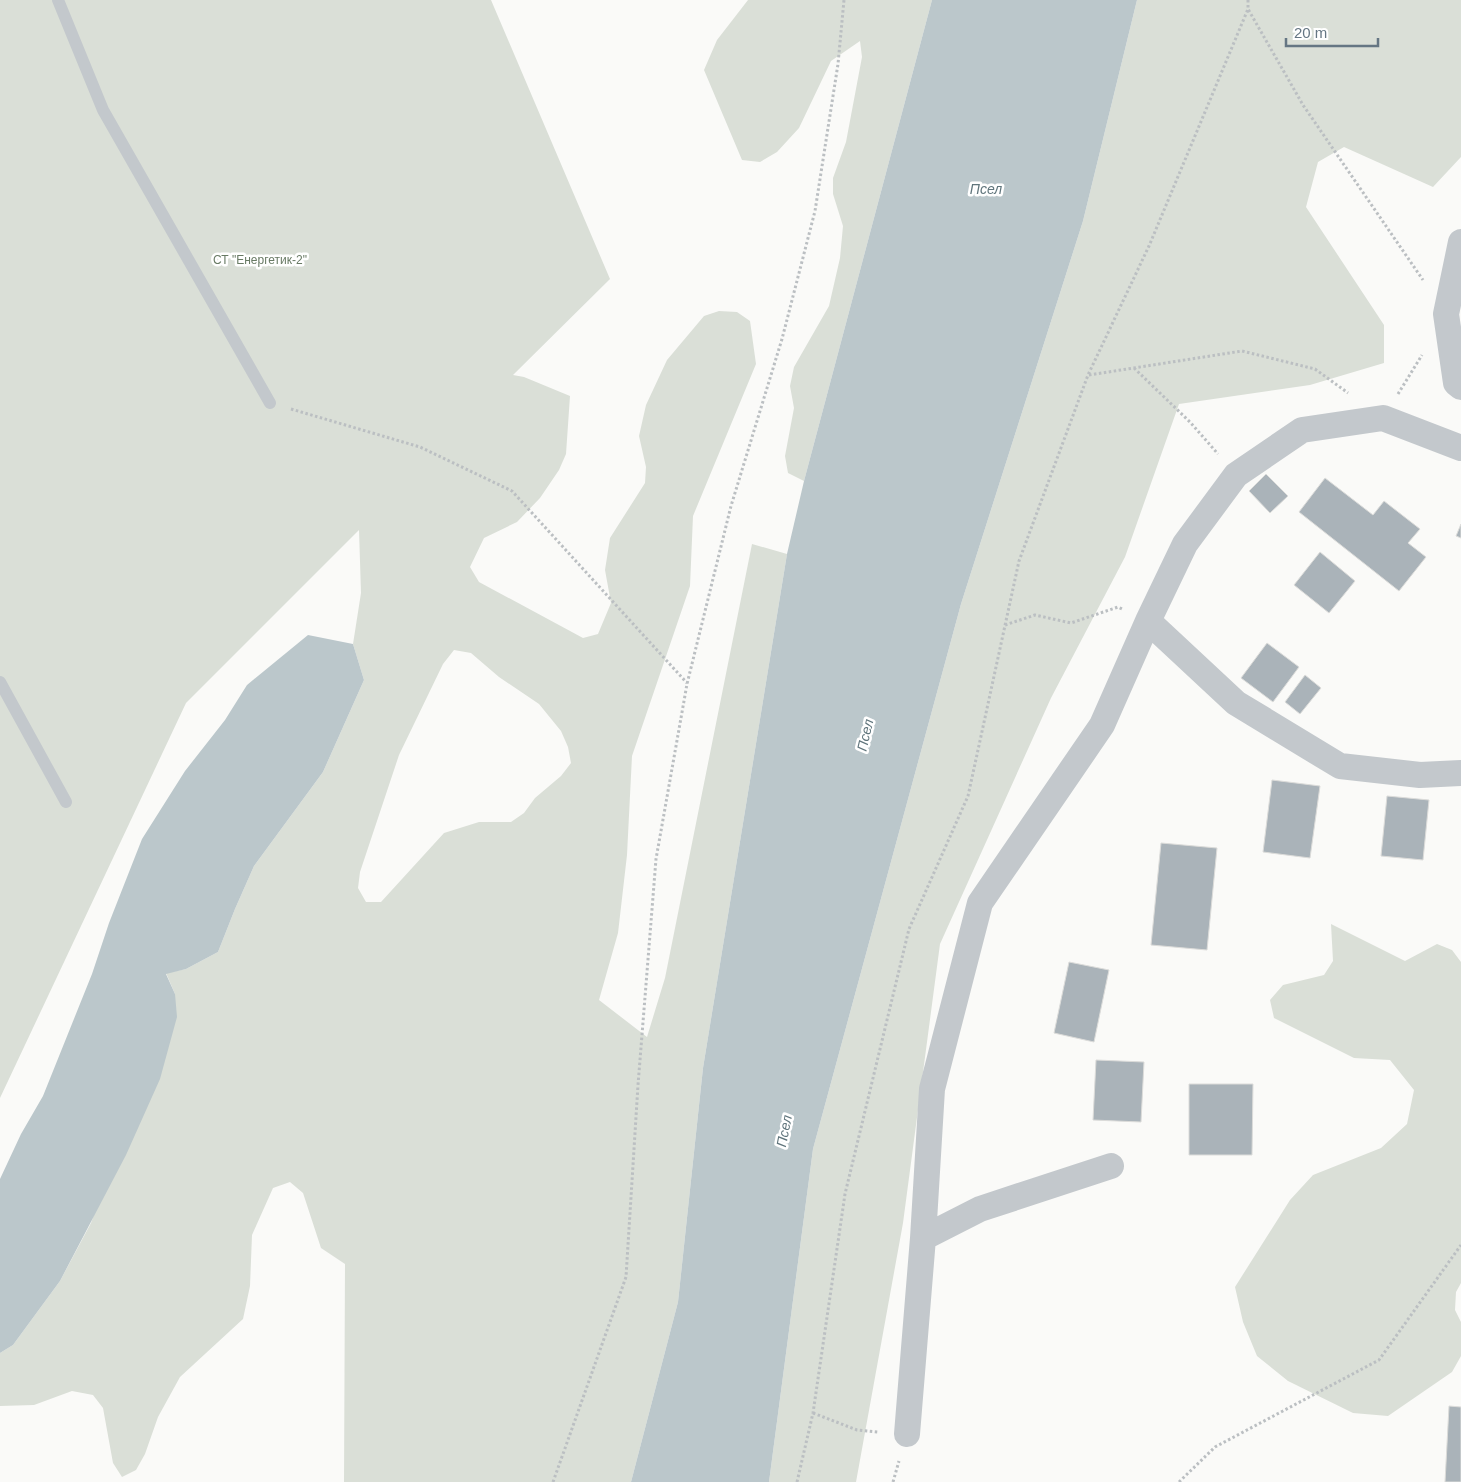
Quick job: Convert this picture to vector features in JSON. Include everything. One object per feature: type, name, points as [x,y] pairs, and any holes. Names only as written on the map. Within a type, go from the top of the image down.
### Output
[{"type":"street","points":[[1461,242],[1446,314],[1456,384],[1461,387]]},
{"type":"street","points":[[907,1434],[923,1238],[932,1089],[980,903],[1102,725],[1148,621],[1185,544],[1236,475],[1302,430],[1383,418],[1461,448]]},
{"type":"street","points":[[1148,621],[1236,703],[1340,766],[1420,775],[1461,773]]},
{"type":"street","points":[[923,1238],[980,1209],[1110,1166]]},
{"type":"lane","points":[[58,0],[103,110],[270,403]]},
{"type":"lane","points":[[0,682],[66,802]]},
{"type":"path","points":[[553,1482],[626,1276],[638,1085],[656,859],[687,684],[731,506],[782,339],[815,211],[838,64],[844,0]]},
{"type":"path","points":[[797,1482],[813,1413],[845,1194],[904,948],[909,929],[968,796],[1019,561],[1088,375],[1149,246],[1248,9],[1248,0]]},
{"type":"path","points":[[1248,9],[1303,105],[1446,314]]},
{"type":"path","points":[[1088,375],[1242,351],[1315,369],[1383,418],[1422,354]]},
{"type":"path","points":[[1134,368],[1190,422],[1236,475]]},
{"type":"path","points":[[270,403],[420,447],[512,491],[687,684]]},
{"type":"path","points":[[1005,625],[1035,615],[1070,623],[1118,607],[1148,621]]},
{"type":"path","points":[[1179,1482],[1215,1447],[1379,1360],[1461,1245]]},
{"type":"path","points":[[813,1413],[857,1430],[907,1434]]},
{"type":"green space","name":"СТ \"Енергетик-2\"","points":[[0,0],[491,0],[610,279],[513,375],[524,377],[570,396],[566,454],[559,470],[540,498],[517,522],[484,538],[470,567],[479,582],[583,638],[598,634],[611,603],[605,570],[610,538],[645,483],[646,467],[639,436],[646,405],[667,360],[704,316],[719,311],[737,312],[750,321],[756,364],[693,516],[690,586],[632,756],[627,855],[618,933],[599,1000],[647,1037],[665,978],[752,544],[787,554],[703,1068],[678,1302],[631,1482],[344,1482],[345,1264],[321,1248],[303,1193],[290,1182],[273,1188],[252,1235],[250,1286],[243,1319],[180,1377],[158,1417],[145,1454],[136,1470],[122,1477],[113,1463],[103,1408],[93,1395],[72,1391],[34,1405],[0,1406],[0,1353],[13,1345],[60,1281],[91,1223],[175,994],[166,973],[186,969],[218,952],[254,866],[323,772],[364,680],[353,644],[361,593],[359,530],[186,703],[0,1098]],"holes":[[[454,650],[471,653],[499,677],[539,704],[561,731],[568,747],[571,763],[561,776],[535,798],[524,813],[511,822],[479,822],[444,833],[381,902],[366,902],[358,888],[360,872],[399,755],[443,664]]]},
{"type":"green space","points":[[748,0],[932,0],[804,481],[788,473],[785,456],[794,408],[790,386],[794,367],[829,306],[840,258],[843,226],[833,194],[833,178],[846,142],[862,57],[860,41],[831,61],[799,128],[777,152],[760,162],[742,160],[704,70],[717,40]]},
{"type":"green space","points":[[1137,0],[1461,0],[1461,157],[1433,187],[1344,147],[1318,162],[1306,207],[1384,325],[1384,363],[1310,385],[1179,404],[1125,557],[1051,698],[940,944],[903,1223],[856,1482],[769,1482],[813,1149],[961,604],[1083,221]]},
{"type":"green space","points":[[1331,924],[1405,961],[1437,944],[1452,950],[1461,962],[1461,1283],[1456,1292],[1455,1310],[1461,1322],[1461,1356],[1452,1372],[1388,1416],[1353,1413],[1288,1381],[1257,1356],[1243,1322],[1235,1287],[1290,1200],[1313,1175],[1381,1148],[1407,1124],[1414,1090],[1390,1060],[1354,1058],[1274,1018],[1270,1000],[1283,985],[1324,975],[1333,961]]},
{"type":"water","name":"Псел","points":[[932,0],[1137,0],[1083,221],[961,604],[813,1149],[769,1482],[631,1482],[678,1302],[703,1068],[787,554],[804,481]]},
{"type":"water","points":[[308,635],[353,644],[364,680],[323,772],[254,866],[218,952],[186,969],[166,974],[175,994],[177,1017],[160,1079],[126,1155],[60,1281],[13,1345],[0,1353],[0,1179],[21,1134],[43,1096],[92,974],[109,923],[142,839],[185,771],[225,720],[247,685]]},
{"type":"building","points":[[1266,474],[1288,496],[1270,513],[1249,491]]},
{"type":"building","points":[[1325,478],[1373,515],[1384,501],[1420,529],[1408,543],[1426,557],[1399,591],[1299,512]]},
{"type":"building","points":[[1461,524],[1461,538],[1456,536]]},
{"type":"building","points":[[1320,552],[1355,581],[1329,613],[1294,585]]},
{"type":"building","points":[[1267,643],[1299,667],[1273,702],[1241,678]]},
{"type":"building","points":[[1305,675],[1321,688],[1300,714],[1285,702]]},
{"type":"building","points":[[1272,780],[1320,786],[1310,858],[1263,852]]},
{"type":"building","points":[[1387,796],[1429,800],[1423,860],[1381,856]]},
{"type":"building","points":[[1161,843],[1217,848],[1207,950],[1151,945]]},
{"type":"building","points":[[1069,962],[1109,970],[1094,1042],[1054,1033]]},
{"type":"building","points":[[1096,1060],[1144,1062],[1141,1122],[1093,1120]]},
{"type":"building","points":[[1189,1084],[1253,1084],[1252,1155],[1189,1155]]},
{"type":"building","points":[[1449,1406],[1461,1407],[1461,1482],[1445,1482]]}]
